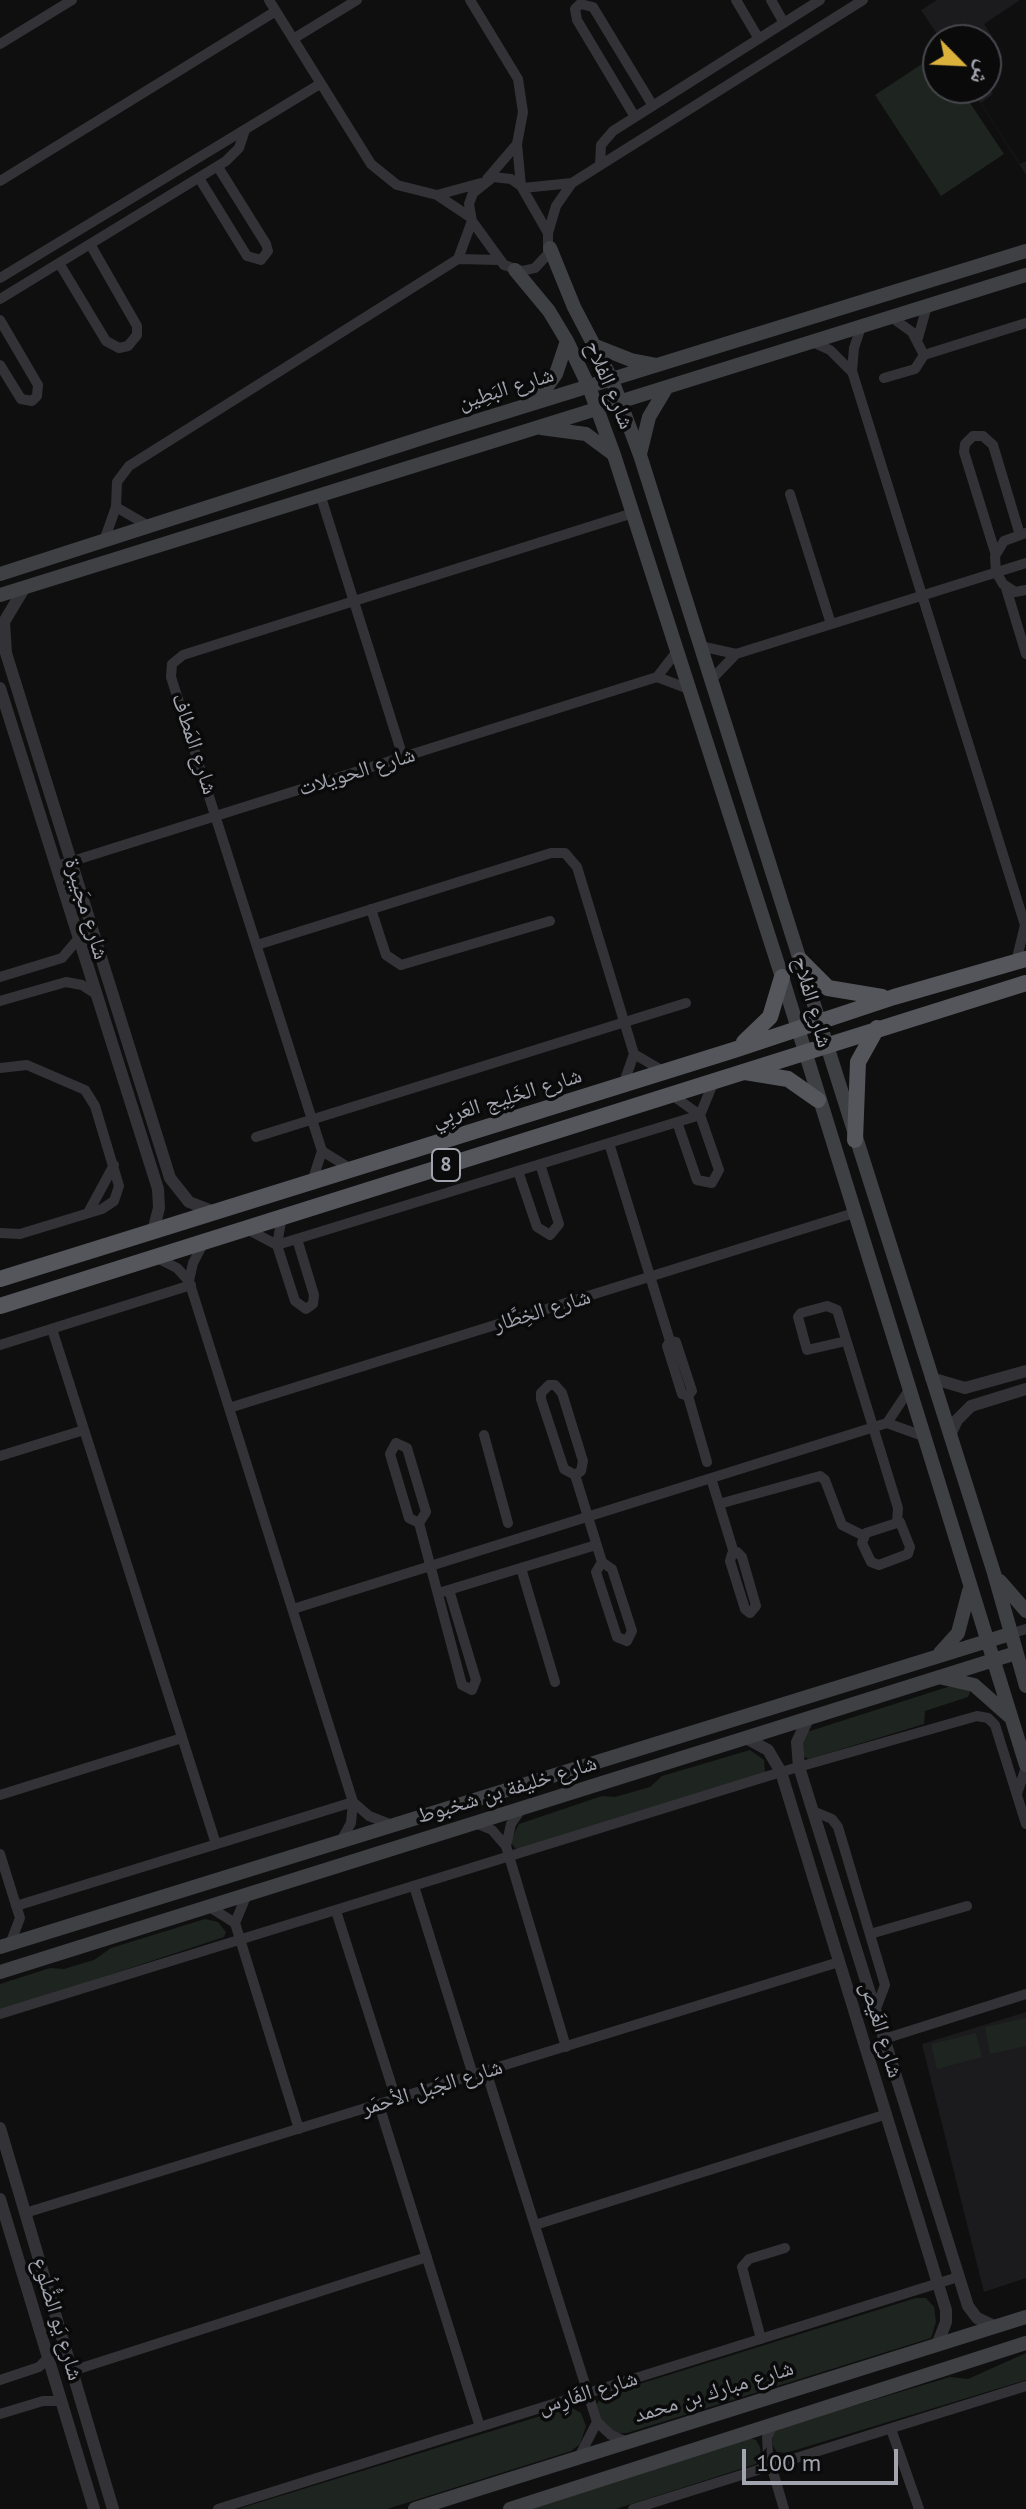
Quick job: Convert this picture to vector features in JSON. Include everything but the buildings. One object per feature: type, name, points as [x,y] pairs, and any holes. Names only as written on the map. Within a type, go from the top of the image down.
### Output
[{"type":"highway","points":[[800,960],[828,988],[862,996],[894,997]]},
{"type":"highway","name":"شارع الخَلِيج العَربِي","points":[[0,1279],[734,1050],[894,997],[1021,960]]},
{"type":"highway","points":[[734,1050],[770,1017],[782,977]]},
{"type":"highway","name":"شارع الخَلِيج العَربِي","points":[[0,1306],[877,1028],[1018,990],[1026,983]]},
{"type":"highway","points":[[855,1140],[858,1062],[877,1028]]},
{"type":"highway","points":[[739,1072],[783,1077],[818,1100]]},
{"type":"main road","name":"شارع الفلاح","points":[[549,240],[593,345],[612,380],[640,455],[994,1573],[1010,1634],[1021,1651],[1026,1686]]},
{"type":"main road","name":"شارع البَطِين","points":[[4,571],[1026,251]]},
{"type":"main road","name":"شارع الفلاح","points":[[515,270],[539,297],[567,341],[589,387],[614,455],[782,977],[1026,1766]]},
{"type":"main road","name":"شارع البَطِين","points":[[0,595],[1026,275]]},
{"type":"main road","points":[[536,402],[556,374],[567,341]]},
{"type":"main road","points":[[593,345],[631,360],[664,365]]},
{"type":"main road","points":[[640,455],[649,417],[667,387]]},
{"type":"main road","points":[[532,427],[586,434],[614,455]]},
{"type":"main road","points":[[994,1573],[1026,1611]]},
{"type":"main road","points":[[933,1658],[958,1633],[964,1620],[970,1583]]},
{"type":"main road","name":"شارع خليفة بن شخبوط","points":[[5,1946],[1010,1634]]},
{"type":"main road","name":"شارع خليفة بن شخبوط","points":[[0,1972],[1021,1651]]},
{"type":"main road","points":[[938,1678],[974,1685],[1010,1717]]},
{"type":"main road","name":"شارع مبارك بن محمد","points":[[415,2509],[1026,2317]]},
{"type":"main road","points":[[510,2509],[1026,2343]]},
{"type":"street","points":[[0,44],[72,0]]},
{"type":"street","points":[[269,0],[364,156],[379,172],[407,189],[437,195],[471,219],[499,260],[515,270],[528,271],[540,265],[556,206],[572,183],[863,0]]},
{"type":"street","points":[[293,39],[357,0]]},
{"type":"street","points":[[470,0],[518,79],[523,112],[517,144],[522,187],[549,240]]},
{"type":"street","points":[[736,0],[759,39]]},
{"type":"street","points":[[771,0],[784,23]]},
{"type":"street","points":[[600,165],[600,150],[606,137],[820,0]]},
{"type":"street","points":[[635,117],[577,20],[575,9],[580,4],[593,7],[653,106]]},
{"type":"street","points":[[0,181],[276,11]]},
{"type":"street","points":[[613,79],[630,69]]},
{"type":"street","points":[[0,278],[320,84]]},
{"type":"street","points":[[0,299],[218,167],[236,153],[245,130]]},
{"type":"street","points":[[458,259],[471,219],[470,198],[517,144]]},
{"type":"street","points":[[199,178],[247,256],[261,260],[268,251],[266,244],[218,167]]},
{"type":"street","points":[[437,195],[505,177],[522,187],[572,183]]},
{"type":"street","points":[[59,263],[106,341],[114,347],[128,346],[135,340],[137,326],[90,244]]},
{"type":"street","points":[[105,538],[116,507],[115,488],[129,466],[458,259],[499,260]]},
{"type":"street","points":[[918,338],[927,306]]},
{"type":"street","points":[[891,317],[918,338],[924,355]]},
{"type":"street","points":[[0,320],[38,385],[37,396],[28,402],[21,399],[0,365]]},
{"type":"street","points":[[884,378],[915,369],[924,355],[1026,323]]},
{"type":"street","points":[[861,327],[854,348],[852,371],[1025,926],[1021,960]]},
{"type":"street","points":[[812,342],[830,350],[852,371]]},
{"type":"street","points":[[995,552],[1004,541],[1023,534],[993,445],[987,438],[973,436],[967,441],[964,452],[995,552],[996,572],[1006,588],[1026,654]]},
{"type":"street","points":[[320,494],[403,757]]},
{"type":"street","points":[[790,494],[831,624]]},
{"type":"street","points":[[116,507],[147,525]]},
{"type":"street","name":"شارع المَطاف","points":[[322,1151],[171,677],[172,664],[183,655],[633,513]]},
{"type":"street","points":[[711,680],[736,654],[1026,563]]},
{"type":"street","name":"شارع مجَيبرة","points":[[25,587],[4,622],[4,647],[170,1178],[189,1202],[215,1212]]},
{"type":"street","points":[[1006,588],[1026,590]]},
{"type":"street","points":[[700,646],[736,654]]},
{"type":"street","points":[[678,650],[657,677],[689,689]]},
{"type":"street","name":"شارع الحويلات","points":[[57,866],[657,677]]},
{"type":"street","name":"شارع مجَيبرة","points":[[0,688],[158,1189],[159,1208],[153,1231]]},
{"type":"street","points":[[257,945],[546,854],[565,853],[577,867],[634,1054],[623,1085]]},
{"type":"street","points":[[371,909],[386,955],[401,965],[550,921]]},
{"type":"street","points":[[0,977],[56,961],[72,950],[79,938]]},
{"type":"street","points":[[0,1001],[66,982],[82,985],[97,994]]},
{"type":"street","name":"شارع الخَلِيج العَربِي","points":[[256,1137],[686,1003]]},
{"type":"street","points":[[634,1054],[664,1072]]},
{"type":"street","points":[[0,1068],[27,1065],[85,1090],[95,1106],[119,1186],[116,1196],[106,1207],[20,1234],[0,1233]]},
{"type":"street","points":[[700,1115],[714,1081]]},
{"type":"street","points":[[671,1095],[700,1115],[719,1170],[712,1183],[697,1180],[677,1122]]},
{"type":"street","points":[[243,1228],[277,1245],[700,1115]]},
{"type":"street","points":[[609,1143],[670,1341],[676,1342],[692,1391],[688,1396],[707,1462]]},
{"type":"street","points":[[312,1182],[322,1151],[352,1169]]},
{"type":"street","points":[[518,1171],[537,1227],[550,1235],[559,1224],[540,1164]]},
{"type":"street","points":[[88,1213],[114,1165]]},
{"type":"street","name":"شارع الخِطَّار","points":[[229,1408],[854,1213]]},
{"type":"street","points":[[282,1216],[277,1245],[295,1301],[306,1309],[313,1304],[314,1295],[297,1239]]},
{"type":"street","points":[[190,1283],[195,1257],[206,1240]]},
{"type":"street","points":[[153,1257],[177,1268],[190,1283],[353,1802],[353,1818],[341,1841]]},
{"type":"street","points":[[0,1345],[190,1283]]},
{"type":"street","points":[[846,1341],[807,1350],[798,1317],[801,1313],[833,1306],[837,1310],[898,1508],[897,1522]]},
{"type":"street","points":[[52,1329],[216,1844]]},
{"type":"street","points":[[931,1378],[965,1388],[1026,1371]]},
{"type":"street","points":[[575,1475],[583,1468],[583,1461],[562,1393],[559,1388],[549,1385],[541,1393],[541,1399],[564,1469],[575,1475],[602,1562],[612,1569],[632,1631],[627,1641],[617,1637],[596,1572],[602,1562]]},
{"type":"street","points":[[887,1423],[909,1390]]},
{"type":"street","points":[[950,1435],[957,1420],[971,1406],[1023,1392]]},
{"type":"street","points":[[293,1609],[887,1423],[923,1436]]},
{"type":"street","points":[[0,1456],[84,1430]]},
{"type":"street","points":[[484,1435],[508,1523]]},
{"type":"street","points":[[419,1523],[409,1518],[390,1454],[396,1443],[407,1448],[426,1512],[419,1523],[429,1567],[462,1685],[472,1690],[476,1680],[449,1590]]},
{"type":"street","points":[[719,1504],[820,1476],[825,1480],[842,1525],[864,1536]]},
{"type":"street","points":[[711,1478],[734,1553],[730,1561],[745,1609],[750,1613],[756,1606],[742,1557],[734,1553]]},
{"type":"street","points":[[897,1522],[903,1525],[910,1547],[903,1557],[874,1564],[868,1560],[864,1536],[868,1531],[897,1522]]},
{"type":"street","points":[[437,1594],[596,1545]]},
{"type":"street","points":[[521,1568],[555,1682]]},
{"type":"street","name":"شارع خليفة بن شخبوط","points":[[1010,1634],[1026,1629]]},
{"type":"street","points":[[0,2014],[414,1886],[508,1851],[983,1716],[995,1725],[1026,1824]]},
{"type":"street","name":"شارع الغَيص","points":[[808,1719],[797,1742],[799,1767],[958,2277],[973,2315],[996,2327]]},
{"type":"street","points":[[0,1795],[182,1738]]},
{"type":"street","name":"شارع الغَيص","points":[[746,1738],[768,1750],[781,1772],[938,2284],[946,2316],[937,2345]]},
{"type":"street","points":[[1017,1794],[1026,1766]]},
{"type":"street","points":[[353,1802],[369,1816],[392,1825]]},
{"type":"street","points":[[16,1906],[353,1802]]},
{"type":"street","points":[[508,1851],[511,1824],[522,1808]]},
{"type":"street","points":[[813,1811],[832,1819],[838,1827],[886,1988],[875,2011]]},
{"type":"street","points":[[475,1823],[492,1830],[508,1851],[566,2047]]},
{"type":"street","points":[[0,1854],[20,1918],[35,1930],[47,1933]]},
{"type":"street","points":[[414,1886],[473,2075]]},
{"type":"street","points":[[235,1923],[247,1894]]},
{"type":"street","points":[[208,1906],[235,1923],[299,2129]]},
{"type":"street","points":[[870,1934],[967,1906]]},
{"type":"street","points":[[336,1911],[396,2099]]},
{"type":"street","points":[[5,1946],[20,1918]]},
{"type":"street","name":"شارع الجَبل الأحمَر","points":[[25,2213],[839,1962]]},
{"type":"street","points":[[884,2039],[1026,1994]]},
{"type":"street","points":[[486,2071],[597,2422],[611,2435],[628,2442]]},
{"type":"street","points":[[379,2105],[480,2427]]},
{"type":"street","points":[[535,2225],[887,2114]]},
{"type":"street","name":"شارع يَو الضُّلُوع","points":[[0,2128],[113,2509]]},
{"type":"street","name":"شارع يَو الضُّلُوع","points":[[0,2199],[94,2509]]},
{"type":"street","points":[[761,2339],[742,2267],[749,2259],[785,2248]]},
{"type":"street","points":[[72,2371],[427,2257]]},
{"type":"street","name":"شارع الفَارِس","points":[[218,2509],[958,2277]]},
{"type":"street","points":[[0,2380],[39,2367],[48,2358]]},
{"type":"street","points":[[633,2509],[770,2461],[891,2429],[1026,2386]]},
{"type":"street","points":[[0,2414],[43,2401],[61,2401]]},
{"type":"street","points":[[579,2457],[597,2422]]},
{"type":"street","points":[[773,2425],[767,2437],[770,2461],[784,2509]]},
{"type":"street","points":[[891,2429],[919,2509]]},
{"type":"street","points":[[748,2433],[770,2461]]},
{"type":"shaded area","points":[[937,0],[1020,0],[984,24],[930,24],[921,10]]},
{"type":"shaded area","points":[[922,64],[922,104],[971,104],[1004,154],[941,196],[875,95]]},
{"type":"shaded area","points":[[981,104],[1020,164],[1026,161],[1026,175]]},
{"type":"shaded area","points":[[957,1684],[971,1690],[968,1697],[925,1711],[924,1724],[809,1759],[800,1755],[800,1745],[807,1732]]},
{"type":"shaded area","points":[[750,1750],[764,1760],[765,1773],[518,1851],[510,1842],[519,1824],[602,1796],[615,1797],[650,1787],[662,1776]]},
{"type":"shaded area","points":[[205,1919],[218,1922],[226,1932],[224,1937],[0,2011],[0,1984],[50,1968],[64,1969],[94,1960],[111,1948]]},
{"type":"shaded area","points":[[1026,2012],[1026,2278],[984,2292],[922,2044]]},
{"type":"shaded area","points":[[1026,2018],[1026,2046],[990,2054],[985,2027]]},
{"type":"shaded area","points":[[976,2033],[982,2057],[937,2069],[931,2044]]},
{"type":"shaded area","points":[[916,2298],[926,2298],[934,2307],[936,2322],[931,2338],[627,2433],[611,2433],[600,2418],[596,2405],[604,2395]]},
{"type":"shaded area","points":[[1026,2353],[1026,2380],[786,2453],[777,2452],[773,2446],[772,2435],[776,2429],[950,2377],[968,2379]]},
{"type":"shaded area","points":[[570,2407],[581,2413],[586,2426],[580,2444],[571,2451],[387,2509],[238,2509]]},
{"type":"shaded area","points":[[749,2438],[756,2440],[760,2447],[761,2456],[756,2464],[616,2509],[532,2509]]}]
